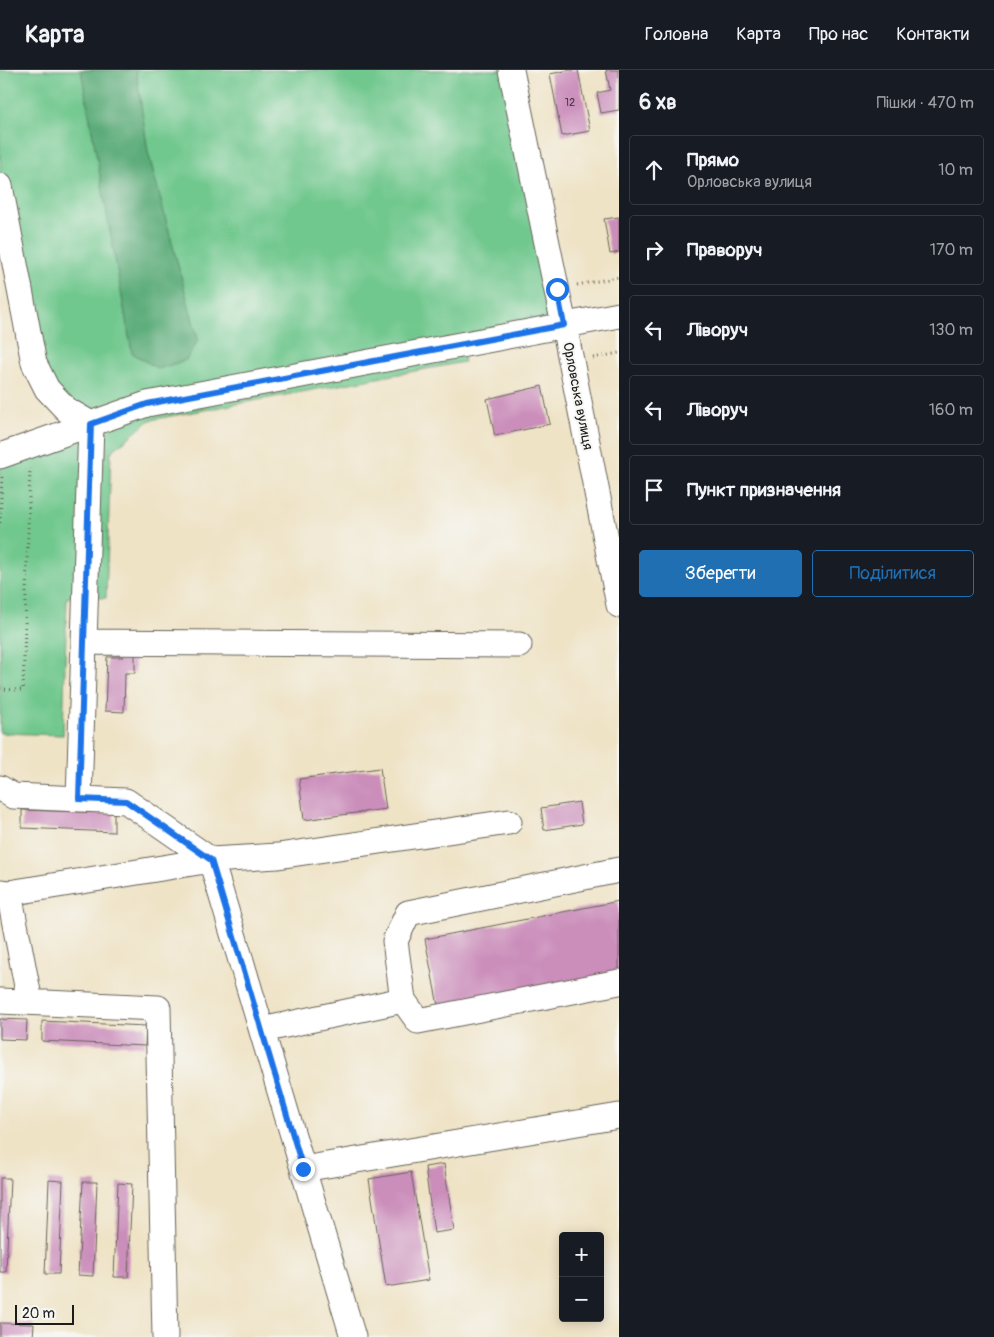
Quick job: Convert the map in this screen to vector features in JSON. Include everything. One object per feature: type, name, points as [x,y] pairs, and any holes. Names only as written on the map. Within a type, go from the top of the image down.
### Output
[{"type":"street","name":"Орловська вулиця","points":[[511,70],[557,289],[619,605]]},
{"type":"street","points":[[0,186],[34,363],[46,389],[66,410],[91,424]]},
{"type":"street","points":[[1,455],[147,404],[619,315]]},
{"type":"street","points":[[79,799],[91,424]]},
{"type":"street","points":[[84,642],[519,645]]},
{"type":"street","points":[[0,788],[13,796],[126,801],[211,860],[352,1337]]},
{"type":"street","points":[[30,1002],[5,892],[211,860],[278,856],[510,822]]},
{"type":"street","points":[[619,870],[408,913],[395,942],[403,1000],[418,1021],[619,982]]},
{"type":"street","points":[[262,1030],[403,1000]]},
{"type":"street","points":[[0,1001],[158,1008],[165,1337]]},
{"type":"street","points":[[303,1169],[619,1116]]},
{"type":"path","points":[[557,289],[619,277]]},
{"type":"path","points":[[571,362],[619,353]]},
{"type":"path","points":[[0,689],[23,690],[31,445]]},
{"type":"path","points":[[0,523],[1,455]]},
{"type":"green space","points":[[0,70],[511,70],[564,325],[461,346],[464,362],[150,420],[111,452],[106,598],[67,597],[63,735],[0,733],[0,456],[90,424],[47,389],[0,186]]},
{"type":"green space","points":[[81,70],[136,70],[148,152],[198,340],[186,360],[158,369],[132,353]]},
{"type":"building","points":[[578,70],[590,131],[562,136],[550,74]]},
{"type":"building","points":[[606,70],[619,70],[619,110],[601,113],[597,93],[610,90]]},
{"type":"building","points":[[619,217],[619,252],[610,254],[604,219]]},
{"type":"building","points":[[542,386],[550,424],[495,436],[487,399]]},
{"type":"building","points":[[123,652],[135,653],[135,673],[125,673],[124,712],[105,711],[107,657],[123,657]]},
{"type":"building","points":[[380,768],[386,809],[304,820],[299,779]]},
{"type":"building","points":[[579,802],[582,824],[544,830],[541,808]]},
{"type":"building","points":[[22,810],[114,813],[114,832],[22,828]]},
{"type":"building","points":[[619,901],[619,976],[439,1011],[425,939]]},
{"type":"building","points":[[0,1019],[27,1020],[26,1040],[0,1039]]},
{"type":"building","points":[[42,1021],[146,1026],[145,1046],[42,1041]]},
{"type":"building","points":[[444,1164],[454,1230],[434,1233],[425,1167]]},
{"type":"building","points":[[411,1172],[429,1280],[386,1287],[369,1179]]},
{"type":"building","points":[[0,1178],[10,1178],[6,1272],[0,1272]]},
{"type":"building","points":[[49,1180],[63,1181],[59,1274],[45,1274]]},
{"type":"building","points":[[83,1182],[97,1182],[93,1276],[78,1275]]},
{"type":"building","points":[[118,1183],[132,1184],[128,1277],[114,1277]]},
{"type":"building","points":[[0,1323],[34,1324],[33,1337],[0,1337]]},
{"type":"route","points":[[303,1169],[211,860],[126,801],[79,799],[91,424],[147,404],[564,325],[557,289]]}]
